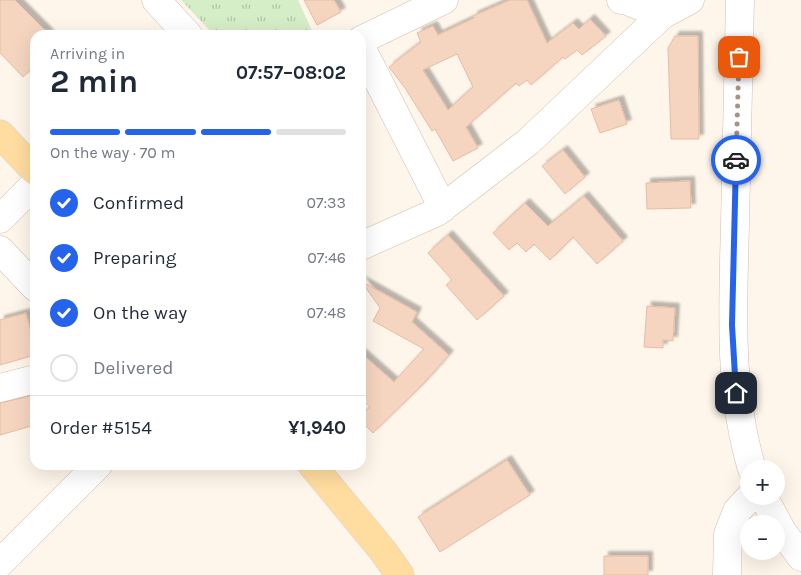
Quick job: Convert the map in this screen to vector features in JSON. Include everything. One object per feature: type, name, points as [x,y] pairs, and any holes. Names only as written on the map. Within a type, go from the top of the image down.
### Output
[{"type":"main road","points":[[0,134],[30,166]]},
{"type":"main road","points":[[316,470],[383,551],[400,575]]},
{"type":"street","points":[[156,0],[183,30]]},
{"type":"street","points":[[366,38],[444,0]]},
{"type":"street","points":[[621,0],[662,15]]},
{"type":"street","points":[[366,244],[443,208],[528,142],[662,15],[690,0]]},
{"type":"street","points":[[740,0],[732,325],[736,393],[750,460]]},
{"type":"street","points":[[366,57],[443,208]]},
{"type":"street","points":[[0,219],[30,189]]},
{"type":"street","points":[[0,250],[30,282]]},
{"type":"street","points":[[0,388],[30,380]]},
{"type":"street","points":[[0,563],[93,470]]},
{"type":"street","points":[[727,575],[728,534],[737,511],[743,505]]},
{"type":"street","points":[[767,505],[782,531],[801,557]]},
{"type":"green space","points":[[181,0],[298,0],[312,30],[209,30]]},
{"type":"building","points":[[0,0],[15,0],[45,30],[30,30],[30,71],[23,77],[0,53]]},
{"type":"building","points":[[304,0],[334,0],[341,12],[317,25]]},
{"type":"building","points":[[510,0],[527,0],[547,43],[573,23],[579,29],[590,19],[606,36],[582,55],[577,50],[565,59],[563,57],[531,85],[527,80],[519,86],[516,83],[466,127],[478,148],[453,161],[435,129],[432,131],[405,88],[389,67],[421,42],[417,33],[433,26],[438,35],[474,18],[473,16]],"holes":[[[457,54],[473,87],[448,110],[423,70]]]},
{"type":"building","points":[[675,36],[698,36],[699,139],[671,139],[668,48]]},
{"type":"building","points":[[619,100],[627,124],[600,133],[591,109]]},
{"type":"building","points":[[563,150],[585,177],[565,194],[542,166]]},
{"type":"building","points":[[690,181],[691,208],[647,209],[646,183]]},
{"type":"building","points":[[584,196],[623,241],[597,264],[573,237],[550,260],[534,244],[526,252],[517,243],[509,250],[493,233],[525,203],[548,226]]},
{"type":"building","points":[[448,235],[504,296],[477,320],[446,285],[452,280],[428,253]]},
{"type":"building","points":[[366,284],[417,312],[412,322],[449,355],[423,384],[373,433],[366,426],[366,411],[370,407],[366,403],[366,357],[394,382],[424,349],[373,321],[380,308],[366,288]]},
{"type":"building","points":[[647,306],[675,308],[673,341],[663,340],[663,348],[644,347]]},
{"type":"building","points":[[26,313],[30,328],[30,356],[0,365],[0,320]]},
{"type":"building","points":[[30,396],[30,426],[0,435],[0,403]]},
{"type":"building","points":[[507,460],[530,495],[440,552],[418,517]]},
{"type":"building","points":[[604,556],[648,556],[648,575],[604,575]]},
{"type":"way so far","points":[[736,160],[739,57]]},
{"type":"route","points":[[736,160],[732,325],[736,393]]}]
